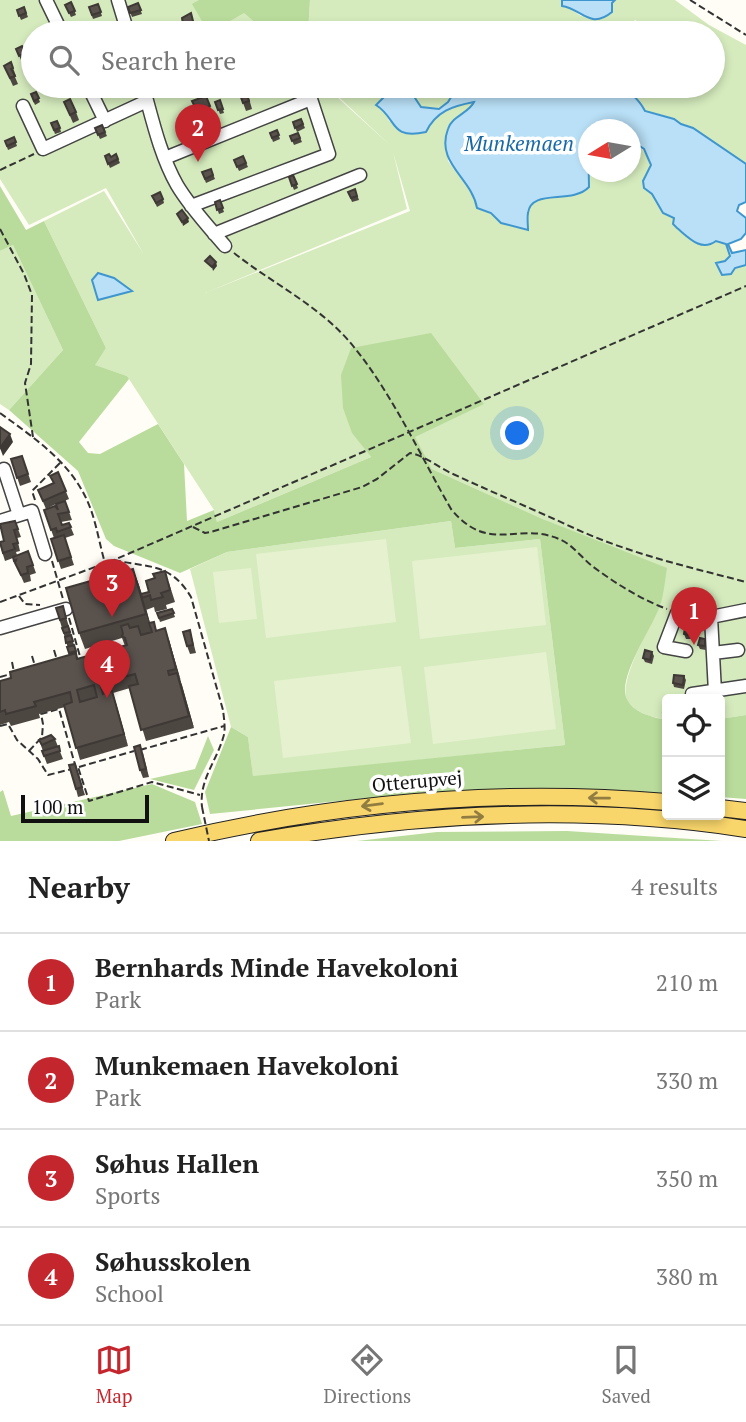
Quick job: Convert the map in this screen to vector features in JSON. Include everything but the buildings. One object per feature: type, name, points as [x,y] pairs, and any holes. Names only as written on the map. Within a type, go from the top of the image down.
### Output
[{"type":"main road","name":"Otterupvej","points":[[174,841],[228,828],[375,804],[460,797],[607,797],[662,802]]},
{"type":"main road","points":[[725,809],[746,811]]},
{"type":"main road","name":"Otterupvej","points":[[259,841],[378,823],[533,815],[607,816],[746,829]]},
{"type":"street","points":[[46,0],[56,21]]},
{"type":"street","points":[[118,0],[124,21]]},
{"type":"street","points":[[94,98],[105,121]]},
{"type":"street","points":[[23,106],[43,149],[105,121],[139,98]]},
{"type":"street","points":[[146,98],[176,184],[225,246]]},
{"type":"street","points":[[165,158],[311,99],[329,154],[191,206]]},
{"type":"street","points":[[214,234],[360,175]]},
{"type":"street","points":[[4,469],[19,515]]},
{"type":"street","points":[[0,521],[32,511],[45,554]]},
{"type":"street","points":[[0,628],[66,609]]},
{"type":"street","points":[[686,651],[664,647],[677,613],[711,618],[746,610]]},
{"type":"street","points":[[711,618],[715,692]]},
{"type":"street","points":[[713,653],[738,650]]},
{"type":"street","points":[[692,694],[746,687]]},
{"type":"path","points":[[690,0],[724,21]]},
{"type":"path","points":[[725,22],[746,35]]},
{"type":"path","points":[[0,170],[43,149]]},
{"type":"path","points":[[0,229],[32,295],[31,364],[25,383],[33,438]]},
{"type":"path","points":[[225,246],[311,306],[348,340],[375,377],[461,522],[487,535],[547,535],[562,540],[590,565],[622,587],[677,613]]},
{"type":"path","points":[[0,602],[114,560],[746,286]]},
{"type":"path","points":[[0,413],[62,461],[73,476],[91,510],[104,563]]},
{"type":"path","points":[[192,526],[205,533],[211,532],[362,487],[377,479],[410,453],[420,455],[430,464],[487,490],[616,545],[653,558],[746,582]]},
{"type":"path","points":[[32,511],[36,505],[32,491],[62,461]]},
{"type":"path","points":[[45,554],[51,556],[81,660]]},
{"type":"path","points":[[114,560],[160,568],[183,583],[191,597],[223,710],[224,737],[201,795],[209,841]]},
{"type":"path","points":[[18,595],[25,604],[43,605]]},
{"type":"path","points":[[54,650],[57,662]]},
{"type":"path","points":[[33,656],[36,667]]},
{"type":"path","points":[[0,677],[15,673],[12,662]]},
{"type":"path","points":[[29,751],[42,737],[41,714],[59,709],[89,802],[152,782],[201,795]]},
{"type":"path","points":[[0,726],[8,724],[17,740],[38,759],[48,775],[224,726]]},
{"type":"green space","points":[[0,0],[249,0],[266,21],[21,21],[21,98],[338,98],[391,146],[340,98],[398,98],[384,110],[389,121],[426,132],[441,115],[475,101],[471,108],[459,115],[448,161],[476,199],[477,208],[491,213],[501,223],[527,230],[530,206],[539,199],[569,197],[586,182],[641,182],[641,149],[649,161],[656,202],[662,211],[674,218],[677,228],[700,244],[705,245],[716,240],[726,244],[730,256],[718,265],[722,274],[746,265],[746,715],[725,718],[725,694],[662,694],[662,719],[632,706],[626,693],[627,681],[637,653],[661,604],[545,520],[432,469],[414,437],[352,432],[371,457],[217,522],[214,510],[127,376],[94,365],[106,348],[44,221],[104,191],[143,253],[106,188],[29,225],[0,179]],"holes":[[[393,152],[410,211],[205,293],[407,209]]]},
{"type":"green space","points":[[199,0],[310,0],[309,21],[254,21],[244,13],[230,21],[202,21],[192,4]]},
{"type":"green space","points":[[310,0],[562,0],[562,6],[581,16],[615,0],[675,0],[704,21],[635,20],[309,21]]},
{"type":"green space","points":[[725,34],[746,45],[746,164],[693,128],[674,119],[645,111],[635,98],[725,98]]},
{"type":"green space","points":[[414,98],[450,98],[439,109],[421,107]]},
{"type":"green space","points":[[0,186],[26,230],[44,221],[106,348],[95,365],[129,379],[79,442],[88,453],[100,454],[158,424],[184,464],[187,521],[214,510],[217,522],[371,457],[352,433],[343,408],[341,375],[351,348],[431,333],[484,404],[415,437],[432,469],[545,520],[667,568],[660,606],[632,664],[625,688],[626,697],[633,707],[662,719],[662,794],[556,788],[419,793],[210,814],[205,792],[231,727],[248,737],[253,776],[565,745],[540,539],[455,548],[451,521],[227,552],[180,573],[114,546],[106,539],[78,471],[9,410],[63,350],[13,245],[0,251]]},
{"type":"green space","points":[[13,245],[63,350],[9,410],[0,404],[0,251]]},
{"type":"green space","points":[[451,521],[455,548],[540,539],[565,745],[253,777],[248,737],[231,727],[190,569],[227,552]]},
{"type":"green space","points":[[386,539],[396,622],[266,638],[256,554]]},
{"type":"green space","points":[[537,547],[546,625],[420,639],[412,561]]},
{"type":"green space","points":[[251,568],[257,619],[219,623],[213,572]]},
{"type":"green space","points":[[546,652],[556,729],[433,744],[424,667]]},
{"type":"green space","points":[[401,666],[411,743],[283,758],[274,681]]},
{"type":"green space","points":[[746,715],[746,799],[725,797],[725,718]]},
{"type":"green space","points":[[208,736],[214,750],[194,790],[150,779],[195,769]]},
{"type":"green space","points":[[152,784],[195,802],[202,824],[119,841],[0,841],[0,792],[3,790],[11,816]]},
{"type":"green space","points":[[567,831],[722,841],[357,841],[437,832]]},
{"type":"water","points":[[562,0],[615,0],[612,3],[612,12],[592,19],[562,6]]},
{"type":"water","name":"Munkemaen","points":[[383,98],[415,98],[421,107],[439,109],[450,98],[635,98],[645,111],[674,119],[693,128],[746,164],[746,202],[739,205],[737,211],[746,218],[746,233],[741,239],[728,244],[732,253],[746,250],[746,265],[735,268],[731,274],[722,275],[716,263],[725,261],[730,256],[726,244],[716,241],[700,244],[686,236],[673,224],[674,218],[663,213],[652,194],[644,188],[643,181],[651,165],[641,147],[641,119],[578,119],[578,182],[589,182],[589,187],[573,195],[536,201],[528,213],[528,230],[501,223],[491,213],[477,208],[469,188],[450,161],[445,141],[448,129],[474,102],[459,105],[440,114],[426,132],[414,134],[400,131],[376,105]]},
{"type":"water","points":[[98,273],[114,278],[132,291],[98,300],[92,280]]},
{"type":"place","name":"Munkemaen Havekoloni","points":[[198,162]]},
{"type":"place","name":"Søhus Hallen","points":[[112,617]]},
{"type":"place","name":"Bernhards Minde Havekoloni","points":[[694,645]]},
{"type":"place","name":"Søhusskolen","points":[[107,698]]}]
